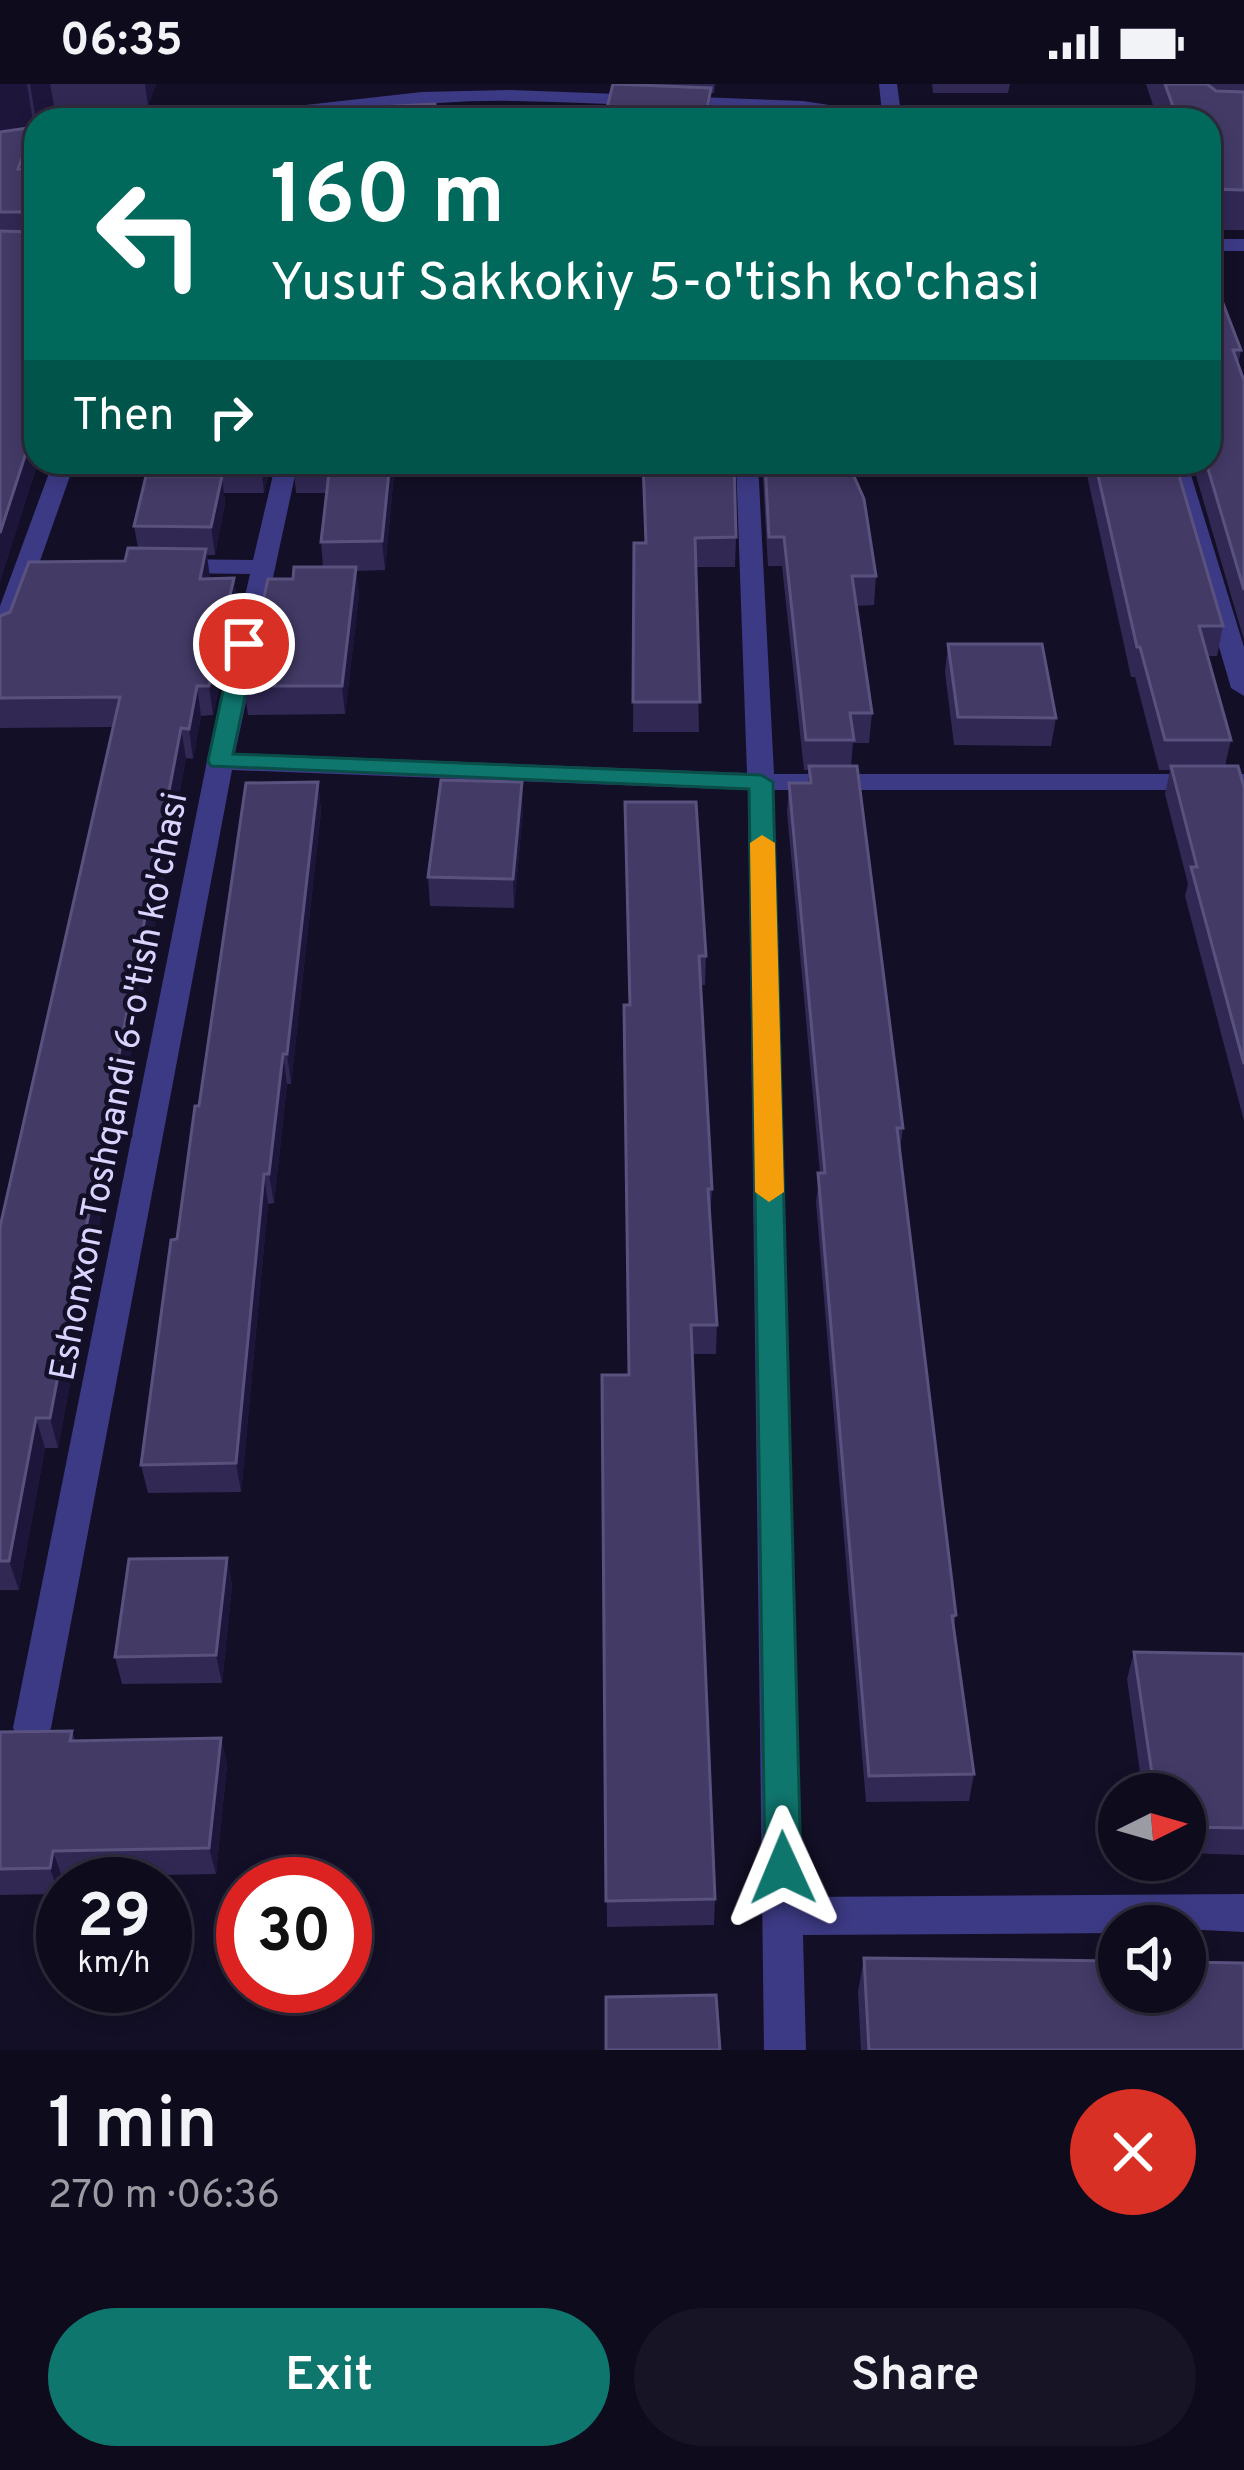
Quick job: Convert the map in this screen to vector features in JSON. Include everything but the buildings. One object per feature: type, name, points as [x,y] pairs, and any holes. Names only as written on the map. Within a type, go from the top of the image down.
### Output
[{"type":"street","points":[[325,108],[401,99],[511,95],[816,108]]},
{"type":"street","points":[[0,640],[37,564],[61,474]]},
{"type":"street","name":"Eshonxon Toshqandi 6-o'tish ko'chasi","points":[[32,1727],[220,761],[283,474]]},
{"type":"street","points":[[748,474],[761,782],[785,2050]]},
{"type":"street","points":[[1180,474],[1244,688]]},
{"type":"street","points":[[142,566],[260,567]]},
{"type":"street","points":[[220,761],[761,782],[1244,782]]},
{"type":"street","points":[[784,1916],[1244,1913]]},
{"type":"slow traffic","points":[[762,843],[769,1192]]},
{"type":"route","points":[[244,644],[220,761],[761,782],[783,1868]]}]
